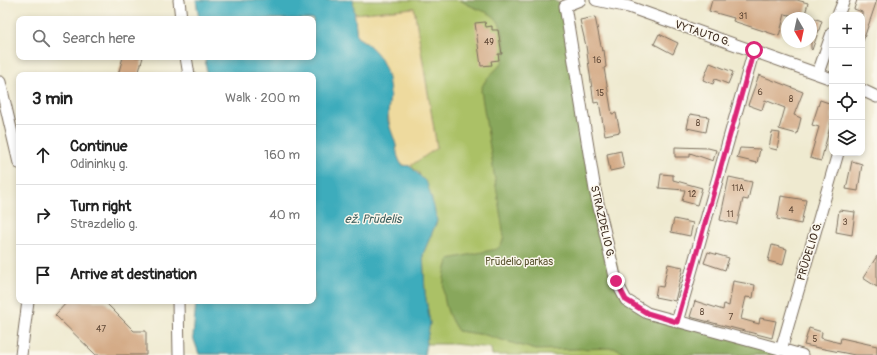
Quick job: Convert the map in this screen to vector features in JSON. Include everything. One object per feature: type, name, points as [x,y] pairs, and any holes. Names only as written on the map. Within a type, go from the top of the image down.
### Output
[{"type":"street","points":[[179,0],[181,16]]},
{"type":"street","name":"STRAZDELIO G.","points":[[580,0],[565,6],[594,183],[616,281],[626,300],[647,313],[802,355]]},
{"type":"street","name":"VYTAUTO G.","points":[[596,0],[629,6],[829,78]]},
{"type":"street","points":[[839,12],[844,0]]},
{"type":"street","points":[[818,73],[829,41]]},
{"type":"street","points":[[677,322],[754,50]]},
{"type":"street","points":[[187,60],[189,72]]},
{"type":"street","points":[[0,82],[16,150]]},
{"type":"street","points":[[865,91],[877,97]]},
{"type":"street","name":"PRŪDELIO G.","points":[[781,350],[837,156]]},
{"type":"street","points":[[21,355],[28,304]]},
{"type":"street","points":[[178,304],[179,355]]},
{"type":"green space","name":"Prūdelio parkas","points":[[353,0],[553,0],[595,190],[626,300],[647,313],[802,355],[492,355],[491,348],[452,344],[426,344],[430,323],[425,293],[423,254],[437,221],[419,173],[410,166],[437,147],[414,8],[354,14]]},
{"type":"green space","name":"Prūdelio parkas","points":[[460,0],[553,0],[565,6],[595,190],[626,300],[647,313],[802,355],[628,355],[616,348],[536,350],[485,335],[458,331],[449,314],[444,296],[444,278],[449,259],[497,249],[501,245],[504,237],[481,90],[487,79],[504,59],[505,51],[502,31],[499,23],[490,14]]},
{"type":"sand","points":[[414,8],[437,148],[410,166],[402,165],[399,160],[394,146],[388,109],[357,37],[354,14]]},
{"type":"water","name":"ež. Prūdelis","points":[[196,0],[353,0],[357,37],[372,48],[385,67],[390,93],[388,121],[396,145],[398,158],[402,165],[410,166],[427,183],[437,221],[423,254],[425,293],[430,323],[424,355],[199,354],[193,337],[196,304],[316,304],[316,72],[207,72],[205,60],[316,60],[316,16],[199,16]]},
{"type":"building","points":[[712,0],[797,0],[808,3],[806,12],[781,12],[781,29],[779,36],[733,21],[734,18],[709,11]]},
{"type":"building","points":[[857,0],[877,0],[865,35],[865,12],[854,9]]},
{"type":"building","points":[[595,17],[602,51],[604,50],[606,67],[604,68],[612,114],[616,113],[620,132],[605,135],[599,102],[594,103],[586,46],[580,20]]},
{"type":"building","points":[[817,19],[822,21],[817,36]]},
{"type":"building","points":[[485,22],[486,27],[492,26],[492,30],[498,30],[502,54],[498,54],[499,60],[491,61],[492,65],[481,66],[475,23]]},
{"type":"building","points":[[659,34],[678,43],[673,54],[654,44]]},
{"type":"building","points":[[122,60],[142,60],[139,72],[119,72]]},
{"type":"building","points":[[710,63],[733,72],[728,84],[715,79],[713,84],[703,80]]},
{"type":"building","points":[[759,75],[803,92],[794,115],[801,118],[797,134],[779,129],[785,108],[765,100],[762,110],[748,105]]},
{"type":"building","points":[[820,100],[829,103],[829,130],[821,161],[810,158],[819,127],[812,125]]},
{"type":"building","points":[[690,114],[709,117],[706,132],[687,128]]},
{"type":"building","points":[[772,132],[780,133],[777,150],[769,148]]},
{"type":"building","points":[[675,147],[708,148],[716,150],[713,161],[690,153],[690,157],[675,157]]},
{"type":"building","points":[[740,148],[760,149],[757,163],[737,158]]},
{"type":"building","points":[[621,151],[624,168],[610,171],[607,154]]},
{"type":"building","points":[[852,161],[862,164],[858,191],[846,189]]},
{"type":"building","points":[[661,174],[673,175],[673,180],[702,188],[697,205],[682,201],[685,190],[659,188]]},
{"type":"building","points":[[729,177],[752,182],[748,200],[743,199],[737,224],[720,220]]},
{"type":"building","points":[[781,196],[806,200],[801,224],[777,219]]},
{"type":"building","points":[[839,210],[855,212],[852,235],[836,232]]},
{"type":"building","points":[[674,219],[693,223],[690,236],[671,232]]},
{"type":"building","points":[[772,245],[787,249],[783,265],[768,261]]},
{"type":"building","points":[[708,252],[729,258],[725,270],[704,263]]},
{"type":"building","points":[[877,256],[877,287],[863,278]]},
{"type":"building","points":[[668,264],[683,267],[675,301],[655,297],[657,286],[663,287]]},
{"type":"building","points":[[733,281],[755,285],[753,298],[746,297],[741,319],[759,324],[760,318],[776,321],[772,338],[690,317],[695,301],[723,310],[724,304],[729,306]]},
{"type":"building","points":[[65,304],[107,304],[134,331],[146,331],[146,355],[96,355],[55,315]]},
{"type":"building","points":[[809,328],[822,332],[821,338],[840,343],[841,338],[877,346],[877,355],[855,355],[804,345]]},
{"type":"route","points":[[616,281],[626,300],[647,313],[677,322],[754,50]]}]
